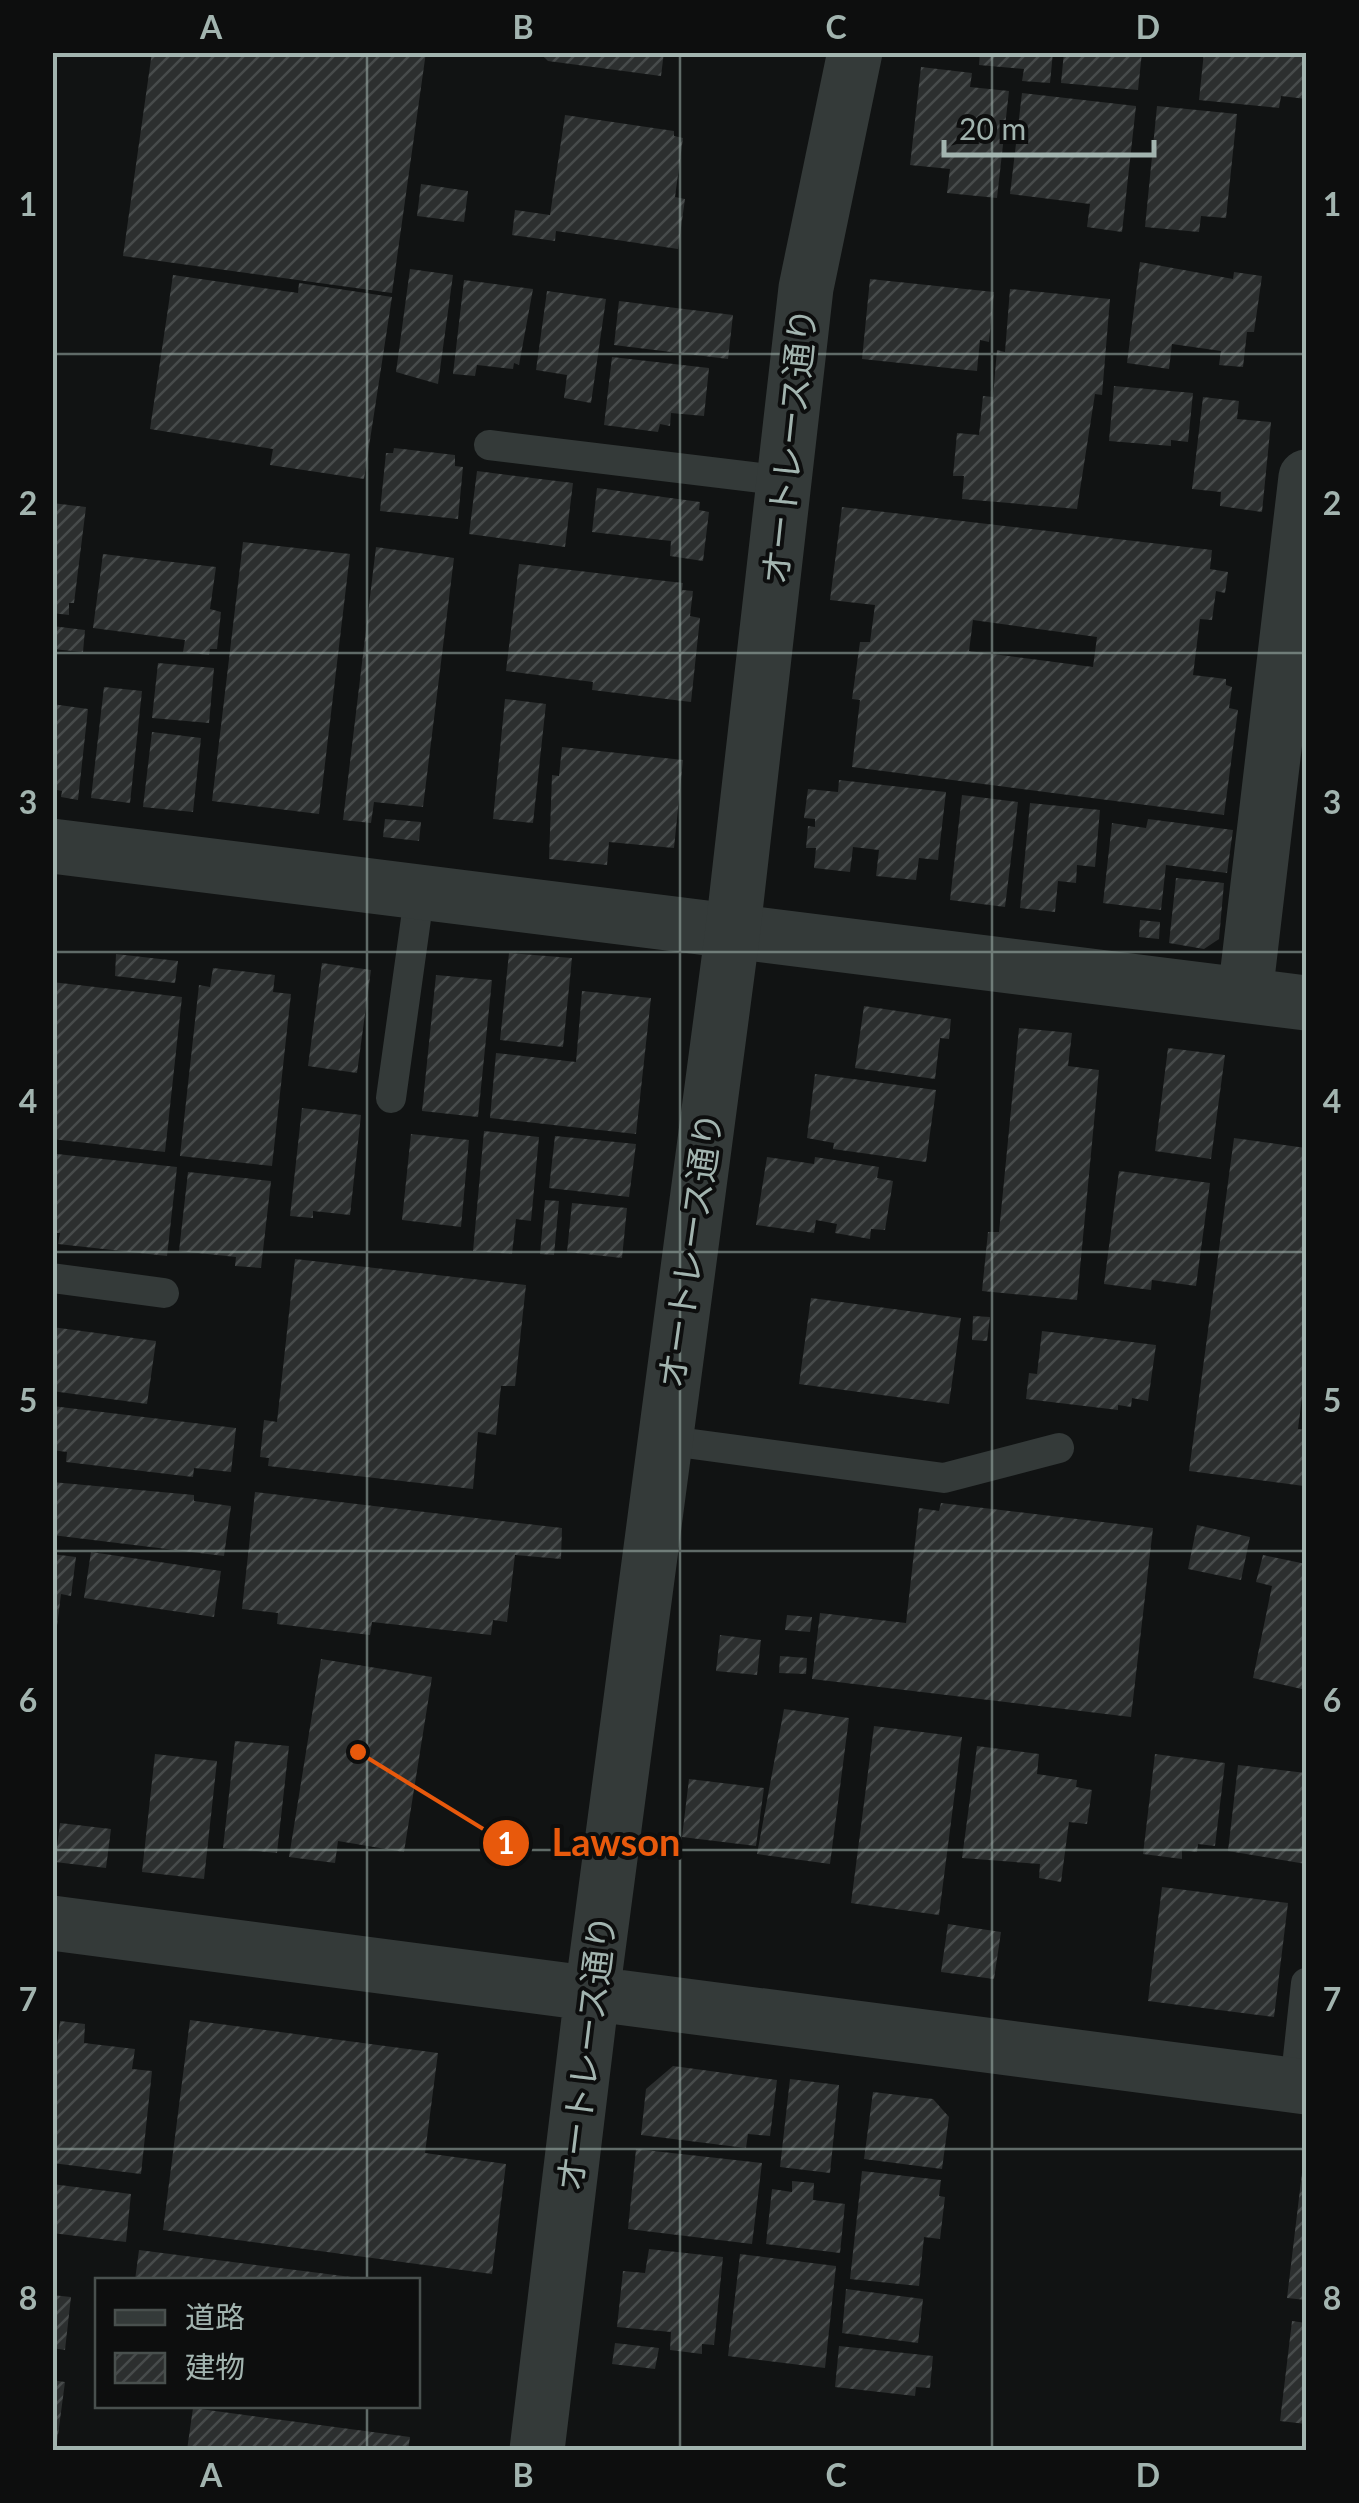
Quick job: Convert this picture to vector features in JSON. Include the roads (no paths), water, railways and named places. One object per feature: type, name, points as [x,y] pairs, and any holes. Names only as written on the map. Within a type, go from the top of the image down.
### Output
[{"type":"street","name":"オートレース通り","points":[[537,2450],[663,1440],[733,929],[806,288],[855,52]]},
{"type":"street","points":[[1245,995],[1306,477]]},
{"type":"street","points":[[52,846],[1306,1003]]},
{"type":"street","points":[[52,1923],[1301,2086]]},
{"type":"lane","points":[[489,446],[785,481]]},
{"type":"lane","points":[[391,1098],[420,890]]},
{"type":"lane","points":[[52,1278],[164,1293]]},
{"type":"lane","points":[[663,1440],[944,1478],[1059,1448]]},
{"type":"lane","points":[[1301,2086],[1306,1983]]},
{"type":"place","name":"Lawson","points":[[358,1752]]}]
